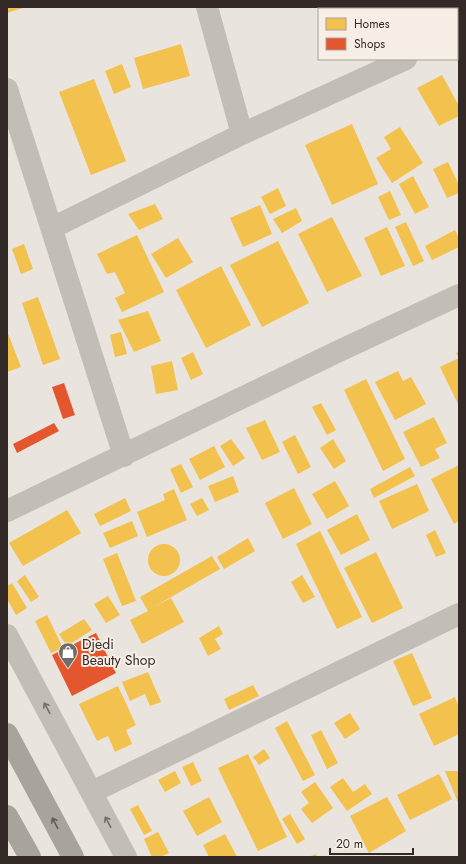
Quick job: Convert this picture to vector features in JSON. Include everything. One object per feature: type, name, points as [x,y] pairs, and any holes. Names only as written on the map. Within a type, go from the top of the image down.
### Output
[{"type":"highway","points":[[7,734],[73,857]]},
{"type":"highway","points":[[7,816],[30,857]]},
{"type":"street","points":[[206,7],[242,134]]},
{"type":"street","points":[[52,228],[242,134],[404,60]]},
{"type":"street","points":[[7,89],[124,456]]},
{"type":"street","points":[[7,511],[124,456],[339,351],[459,295]]},
{"type":"street","points":[[92,792],[459,614]]},
{"type":"street","points":[[7,635],[126,857]]},
{"type":"building: Homes","points":[[7,7],[26,7],[7,13]]},
{"type":"building: Homes","points":[[181,44],[190,76],[143,89],[134,58]]},
{"type":"building: Homes","points":[[122,64],[131,87],[114,94],[105,71]]},
{"type":"building: Homes","points":[[442,75],[459,106],[459,116],[439,126],[417,88]]},
{"type":"building: Homes","points":[[94,79],[126,161],[91,175],[59,92]]},
{"type":"building: Homes","points":[[352,124],[378,184],[332,205],[305,145]]},
{"type":"building: Homes","points":[[400,127],[423,163],[392,183],[376,158],[391,149],[384,137]]},
{"type":"building: Homes","points":[[448,162],[459,185],[459,193],[447,198],[433,169]]},
{"type":"building: Homes","points":[[413,176],[429,207],[415,214],[399,184]]},
{"type":"building: Homes","points":[[278,188],[286,206],[270,214],[261,197]]},
{"type":"building: Homes","points":[[390,191],[401,215],[389,220],[378,197]]},
{"type":"building: Homes","points":[[155,204],[163,219],[139,230],[128,214]]},
{"type":"building: Homes","points":[[260,205],[272,234],[243,247],[230,218]]},
{"type":"building: Homes","points":[[296,208],[302,221],[282,233],[273,219]]},
{"type":"building: Homes","points":[[332,217],[362,276],[327,292],[298,234]]},
{"type":"building: Homes","points":[[406,222],[424,261],[413,266],[395,227]]},
{"type":"building: Homes","points":[[387,227],[405,266],[381,276],[364,238]]},
{"type":"building: Homes","points":[[455,230],[459,238],[459,247],[432,260],[425,246]]},
{"type":"building: Homes","points":[[137,235],[164,292],[122,312],[115,298],[125,293],[115,272],[107,274],[97,254]]},
{"type":"building: Homes","points":[[178,238],[193,262],[166,278],[151,254]]},
{"type":"building: Homes","points":[[278,241],[309,303],[262,327],[230,265]]},
{"type":"building: Homes","points":[[24,244],[33,269],[21,274],[12,249]]},
{"type":"building: Homes","points":[[221,266],[251,325],[206,348],[176,290]]},
{"type":"building: Homes","points":[[38,297],[60,359],[43,365],[22,303]]},
{"type":"building: Homes","points":[[148,311],[161,341],[134,352],[118,320]]},
{"type":"building: Homes","points":[[7,331],[21,367],[7,372]]},
{"type":"building: Homes","points":[[121,332],[127,354],[115,357],[110,335]]},
{"type":"building: Homes","points":[[459,351],[459,358],[456,353]]},
{"type":"building: Homes","points":[[193,352],[203,374],[191,380],[181,358]]},
{"type":"building: Homes","points":[[459,358],[459,406],[440,367]]},
{"type":"building: Homes","points":[[172,361],[178,390],[156,394],[151,366]]},
{"type":"building: Homes","points":[[398,371],[403,381],[411,377],[426,404],[395,420],[375,382]]},
{"type":"building: Homes","points":[[366,379],[405,459],[383,471],[344,390]]},
{"type":"building: Homes","points":[[321,403],[336,430],[327,435],[312,407]]},
{"type":"building: Homes","points":[[434,417],[447,443],[435,449],[440,458],[421,467],[403,432]]},
{"type":"building: Homes","points":[[265,420],[280,452],[262,460],[246,428]]},
{"type":"building: Homes","points":[[295,435],[311,467],[298,474],[282,442]]},
{"type":"building: Homes","points":[[231,439],[245,458],[233,466],[220,446]]},
{"type":"building: Homes","points":[[333,439],[346,461],[334,469],[320,448]]},
{"type":"building: Homes","points":[[214,446],[225,467],[200,480],[189,459]]},
{"type":"building: Homes","points":[[181,464],[193,487],[181,493],[170,469]]},
{"type":"building: Homes","points":[[459,465],[459,521],[454,524],[431,479]]},
{"type":"building: Homes","points":[[410,467],[415,476],[374,498],[370,489]]},
{"type":"building: Homes","points":[[233,476],[239,492],[215,502],[208,486]]},
{"type":"building: Homes","points":[[335,481],[349,506],[327,519],[312,494]]},
{"type":"building: Homes","points":[[417,484],[429,511],[392,529],[379,501]]},
{"type":"building: Homes","points":[[294,488],[312,524],[283,539],[265,503]]},
{"type":"building: Homes","points":[[174,489],[187,520],[147,537],[137,512],[165,500],[163,494]]},
{"type":"building: Homes","points":[[125,498],[131,511],[100,526],[94,514]]},
{"type":"building: Homes","points":[[202,498],[209,510],[197,516],[190,504]]},
{"type":"building: Homes","points":[[67,510],[81,533],[23,566],[9,543]]},
{"type":"building: Homes","points":[[357,514],[370,540],[341,555],[327,530]]},
{"type":"building: Homes","points":[[132,521],[138,536],[110,548],[103,533]]},
{"type":"building: Homes","points":[[435,530],[446,553],[436,557],[426,535]]},
{"type":"building: Homes","points":[[320,531],[362,617],[337,629],[296,544]]},
{"type":"building: Homes","points":[[248,538],[255,551],[224,569],[217,557]]},
{"type":"building: Homes","points":[[161,544],[167,544],[177,551],[180,560],[179,566],[173,573],[167,576],[161,576],[151,569],[148,563],[148,557],[155,547]]},
{"type":"building: Homes","points":[[376,552],[403,608],[372,623],[344,568]]},
{"type":"building: Homes","points":[[117,553],[136,601],[122,606],[103,559]]},
{"type":"building: Homes","points":[[212,556],[220,569],[152,608],[171,598],[184,622],[142,644],[130,620],[148,611],[140,597]]},
{"type":"building: Homes","points":[[25,575],[39,597],[31,602],[17,581]]},
{"type":"building: Homes","points":[[302,575],[315,597],[303,603],[291,582]]},
{"type":"building: Homes","points":[[12,583],[27,608],[16,615],[7,599],[7,586]]},
{"type":"building: Homes","points":[[108,596],[120,615],[106,623],[94,604]]},
{"type":"building: Homes","points":[[47,615],[63,648],[51,653],[35,621]]},
{"type":"building: Homes","points":[[84,619],[92,630],[67,646],[59,634]]},
{"type":"building: Homes","points":[[219,626],[223,634],[215,639],[221,649],[208,656],[199,638]]},
{"type":"building: Homes","points":[[412,653],[432,698],[413,706],[393,661]]},
{"type":"building: Homes","points":[[148,672],[161,702],[150,706],[145,694],[130,701],[122,682]]},
{"type":"building: Homes","points":[[253,685],[259,696],[229,710],[224,699]]},
{"type":"building: Homes","points":[[118,686],[136,725],[126,730],[132,744],[115,752],[108,736],[97,741],[79,704]]},
{"type":"building: Homes","points":[[455,697],[459,707],[459,734],[434,746],[419,714]]},
{"type":"building: Homes","points":[[350,713],[360,729],[345,739],[334,723]]},
{"type":"building: Homes","points":[[287,721],[315,775],[303,781],[275,728]]},
{"type":"building: Homes","points":[[321,730],[338,763],[327,769],[311,735]]},
{"type":"building: Homes","points":[[264,749],[270,758],[259,765],[253,757]]},
{"type":"building: Homes","points":[[248,754],[287,837],[258,851],[218,768]]},
{"type":"building: Homes","points":[[193,762],[202,781],[191,786],[182,767]]},
{"type":"building: Homes","points":[[175,771],[181,783],[165,792],[158,780]]},
{"type":"building: Homes","points":[[445,771],[459,771],[459,805]]},
{"type":"building: Homes","points":[[439,774],[452,799],[410,820],[397,795]]},
{"type":"building: Homes","points":[[343,778],[353,792],[365,784],[372,794],[347,811],[330,787]]},
{"type":"building: Homes","points":[[315,782],[333,808],[312,823],[301,809],[309,803],[301,792]]},
{"type":"building: Homes","points":[[209,797],[222,822],[197,836],[183,811]]},
{"type":"building: Homes","points":[[387,797],[406,831],[369,853],[350,816]]},
{"type":"building: Homes","points":[[138,805],[152,831],[144,835],[130,809]]},
{"type":"building: Homes","points":[[290,814],[305,839],[297,844],[282,819]]},
{"type":"building: Homes","points":[[158,832],[169,853],[160,857],[152,857],[144,839]]},
{"type":"building: Homes","points":[[225,834],[237,857],[209,857],[203,845]]},
{"type":"building: Homes","points":[[316,854],[317,857],[308,857]]},
{"type":"building: Shops","points":[[64,383],[75,415],[63,419],[52,387]]},
{"type":"building: Shops","points":[[54,423],[59,431],[17,453],[13,444]]},
{"type":"building: Shops","points":[[96,633],[116,673],[72,696],[52,655]]},
{"type":"place","name":"Djedi Beauty Shop","points":[[68,669]]}]
